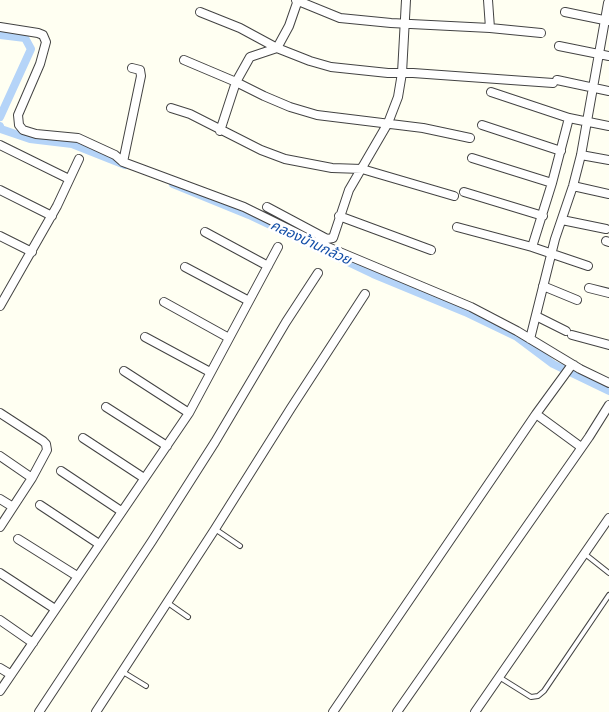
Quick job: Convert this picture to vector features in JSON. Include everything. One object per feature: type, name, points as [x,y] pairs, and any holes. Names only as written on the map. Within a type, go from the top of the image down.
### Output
[{"type":"street","points":[[220,131],[236,82],[250,58],[277,48],[289,26],[297,0],[340,18],[541,33]]},
{"type":"street","points":[[267,207],[327,239],[333,238],[349,190],[388,123],[398,97],[402,74],[406,0]]},
{"type":"street","points":[[488,0],[490,28]]},
{"type":"street","points":[[530,339],[552,253],[581,155],[592,88],[607,21],[608,3]]},
{"type":"street","points":[[200,12],[240,28],[277,48],[331,67],[402,74],[555,82],[609,91]]},
{"type":"street","points":[[565,12],[607,21]]},
{"type":"street","points":[[0,27],[38,33],[43,35],[46,42],[46,48],[40,64],[18,115],[19,125],[23,130],[36,134],[78,138],[115,155],[122,162],[244,207],[312,240],[471,307],[530,339],[572,365],[609,383]]},
{"type":"street","points":[[559,46],[609,56]]},
{"type":"street","points":[[184,60],[290,107],[317,115],[423,128],[470,138]]},
{"type":"street","points":[[122,162],[141,76],[140,70],[132,68]]},
{"type":"street","points":[[491,92],[569,118],[609,126]]},
{"type":"street","points":[[171,108],[190,114],[220,131],[285,159],[332,168],[362,169],[454,196]]},
{"type":"street","points":[[532,248],[569,118]]},
{"type":"street","points":[[482,125],[561,150]]},
{"type":"street","points":[[0,145],[69,179]]},
{"type":"street","points":[[581,155],[609,160]]},
{"type":"street","points":[[472,158],[552,183]]},
{"type":"street","points":[[0,306],[52,216],[79,159]]},
{"type":"street","points":[[573,186],[609,194]]},
{"type":"street","points":[[0,190],[52,216]]},
{"type":"street","points":[[464,192],[542,216]]},
{"type":"street","points":[[339,216],[431,250]]},
{"type":"street","points":[[562,220],[606,229]]},
{"type":"street","points":[[456,227],[552,253],[588,266]]},
{"type":"street","points":[[205,232],[268,266]]},
{"type":"street","points":[[0,236],[32,252]]},
{"type":"street","points":[[0,690],[189,413],[278,247]]},
{"type":"street","points":[[185,267],[249,302]]},
{"type":"street","points":[[40,712],[220,434],[286,322],[318,273]]},
{"type":"street","points":[[543,286],[577,300]]},
{"type":"street","points":[[0,288],[8,292]]},
{"type":"street","points":[[589,288],[609,293]]},
{"type":"street","points":[[96,712],[215,530],[364,294]]},
{"type":"street","points":[[164,302],[229,338]]},
{"type":"street","points":[[536,316],[569,333],[609,345]]},
{"type":"street","points":[[145,337],[210,372]]},
{"type":"street","points":[[333,712],[536,414],[572,365]]},
{"type":"street","points":[[124,371],[189,413]]},
{"type":"street","points":[[397,712],[582,447],[609,405]]},
{"type":"street","points":[[106,406],[167,446]]},
{"type":"street","points":[[0,413],[46,444],[46,452],[32,478],[0,527]]},
{"type":"street","points":[[536,414],[582,447]]},
{"type":"street","points":[[83,438],[144,478]]},
{"type":"street","points":[[0,456],[32,478]]},
{"type":"street","points":[[61,471],[121,511]]},
{"type":"street","points":[[0,499],[13,507]]},
{"type":"street","points":[[40,505],[99,544]]},
{"type":"street","points":[[475,712],[609,518]]},
{"type":"street","points":[[18,539],[77,576]]},
{"type":"street","points":[[0,572],[55,610]]},
{"type":"street","points":[[0,620],[32,643]]},
{"type":"street","points":[[0,668],[10,674]]},
{"type":"lane","points":[[215,530],[240,546]]},
{"type":"lane","points":[[584,554],[609,572]]},
{"type":"lane","points":[[500,677],[530,697],[538,696],[544,692],[609,595]]},
{"type":"lane","points":[[168,603],[188,617]]},
{"type":"lane","points":[[123,672],[146,686]]},
{"type":"waterway","name":"คลองบ้านกล้วย","points":[[0,35],[25,38],[31,49],[0,117]]},
{"type":"waterway","name":"คลองบ้านกล้วย","points":[[0,126],[1,129],[30,139],[72,144],[125,165]]},
{"type":"waterway","name":"คลองบ้านกล้วย","points":[[173,184],[249,215],[373,274],[465,312],[517,337],[553,364],[609,391]]}]
